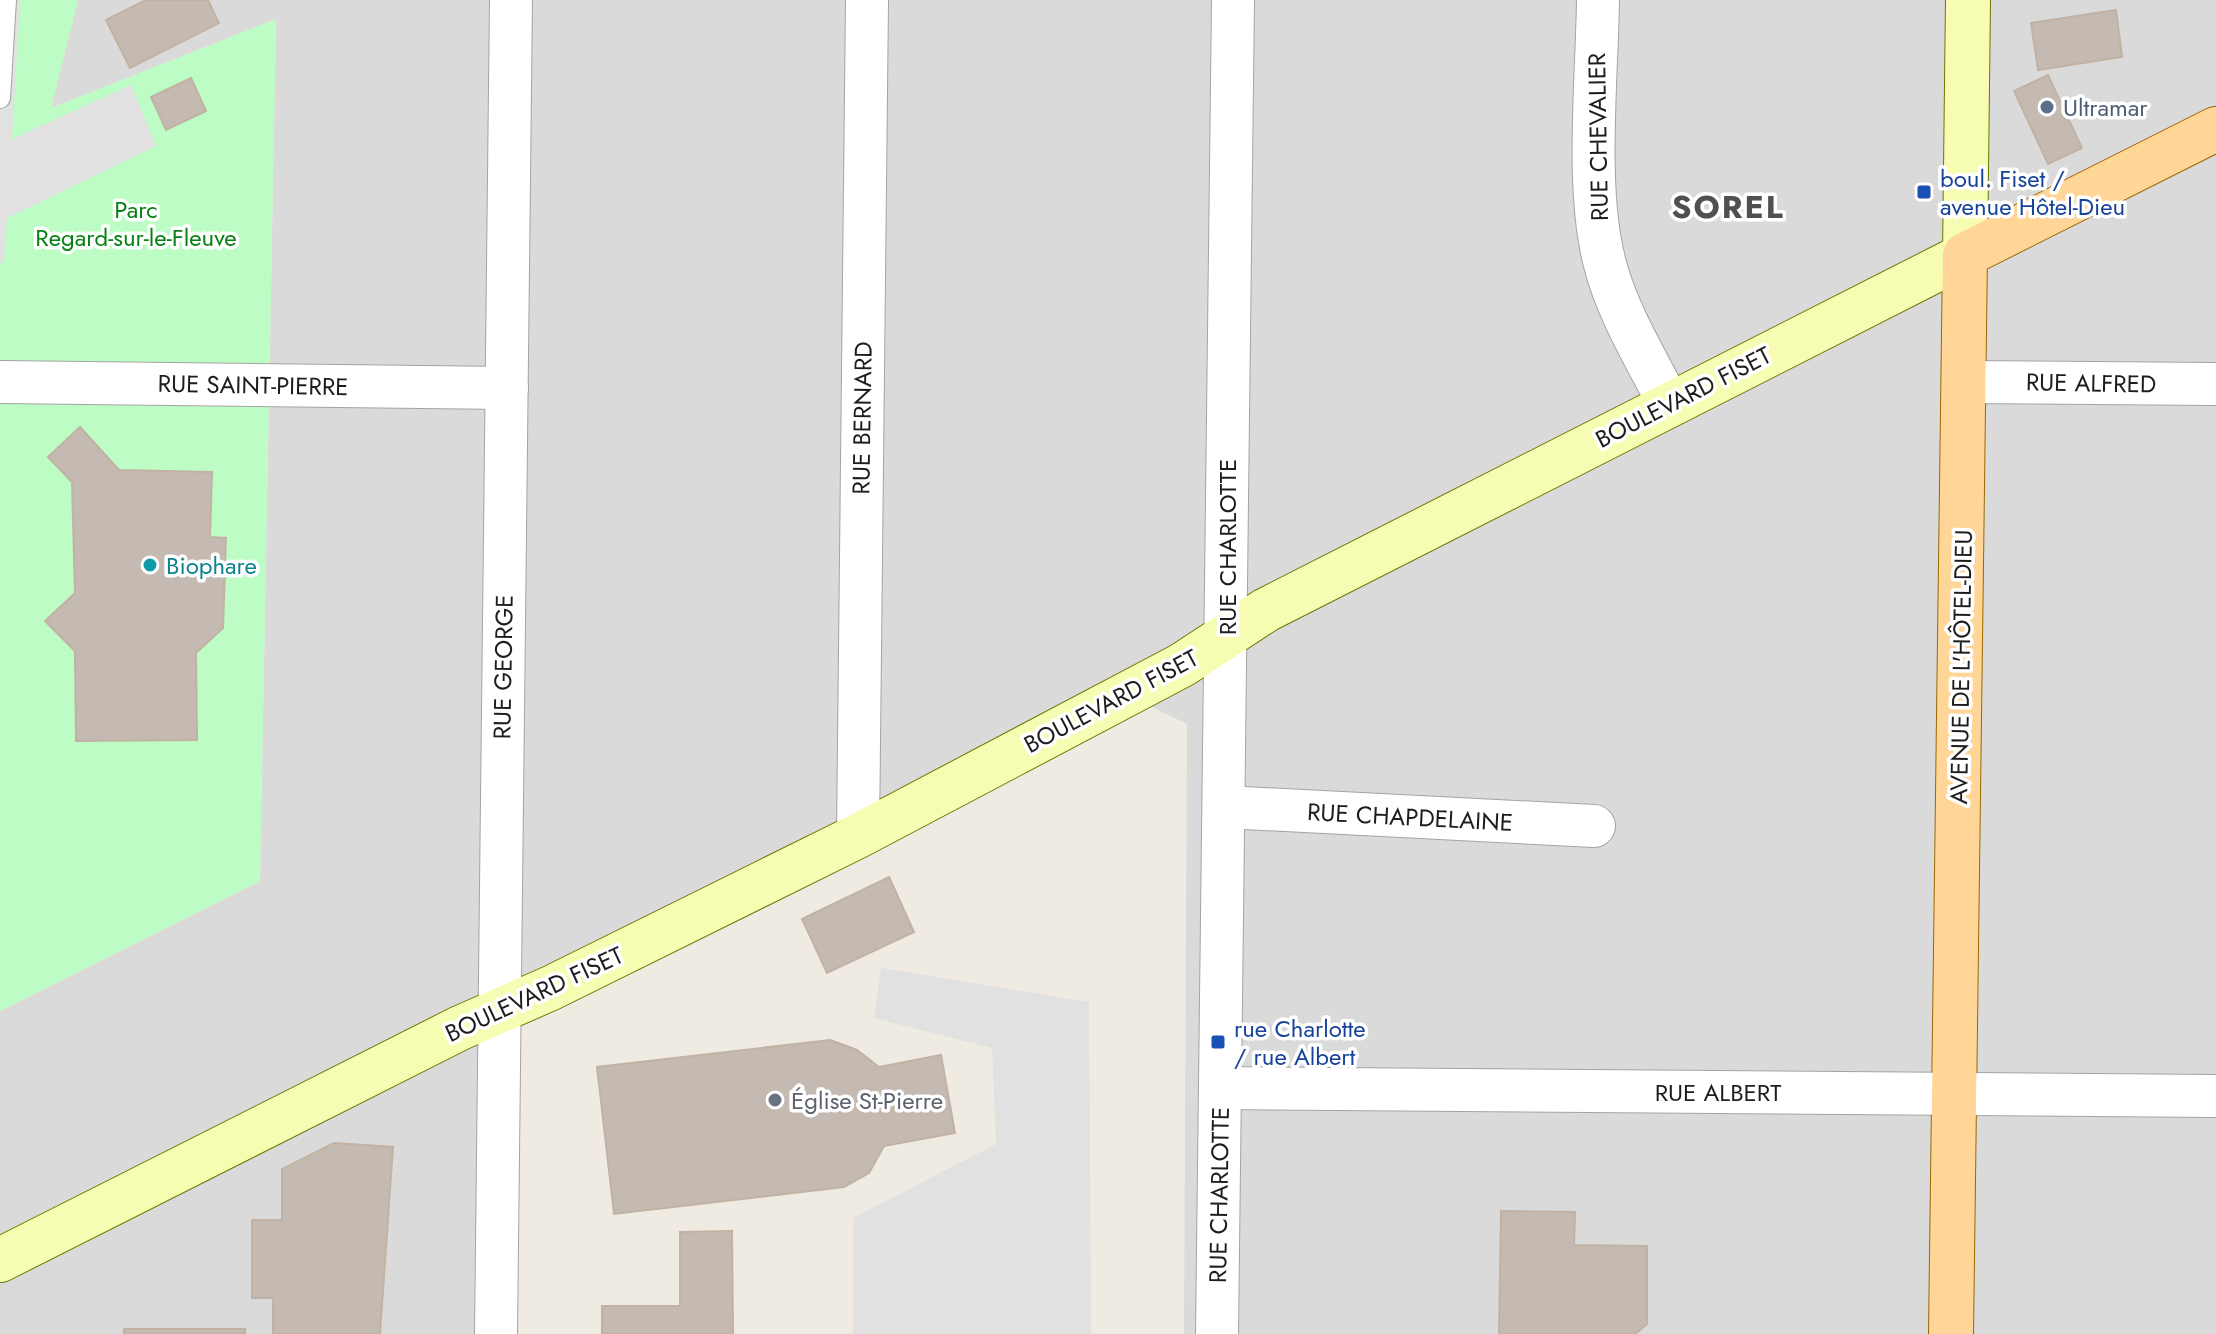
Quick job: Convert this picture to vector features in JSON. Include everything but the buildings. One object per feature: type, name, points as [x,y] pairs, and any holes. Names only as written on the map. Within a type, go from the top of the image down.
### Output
[{"type":"main road","name":"BOULEVARD FISET","points":[[1965,255],[2216,129]]},
{"type":"main road","name":"AVENUE DE L'HÔTEL-DIEU","points":[[1951,1334],[1965,255]]},
{"type":"street","name":"RUE GEORGE","points":[[496,1334],[511,0]]},
{"type":"street","name":"RUE BERNARD","points":[[858,836],[867,0]]},
{"type":"street","name":"RUE CHARLOTTE","points":[[1217,1334],[1233,0]]},
{"type":"street","name":"RUE CHEVALIER","points":[[1598,0],[1596,200],[1601,246],[1612,286],[1669,404]]},
{"type":"street","name":"AVENUE DE L'HÔTEL-DIEU","points":[[1965,255],[1968,0]]},
{"type":"street","name":"BOULEVARD FISET","points":[[0,1260],[446,1035],[500,1012],[858,836],[1182,665],[1266,610],[1965,255]]},
{"type":"street","name":"RUE SAINT-PIERRE","points":[[0,382],[507,388]]},
{"type":"street","name":"RUE ALFRED","points":[[1965,382],[2216,384]]},
{"type":"street","name":"RUE CHAPDELAINE","points":[[1225,807],[1594,826]]},
{"type":"street","name":"RUE ALBERT","points":[[1220,1088],[2216,1096]]},
{"type":"lane","points":[[0,98],[6,0]]},
{"type":"shaded area","points":[[0,0],[20,0],[12,139],[131,85],[156,146],[7,218],[4,263],[0,263]]},
{"type":"shaded area","points":[[78,0],[2216,0],[2216,1334],[1184,1334],[1187,724],[1138,700],[504,1023],[500,1334],[0,1334],[0,1011],[260,881],[276,19],[51,108]]},
{"type":"shaded area","points":[[881,968],[1089,1002],[1091,1334],[853,1334],[853,1218],[996,1144],[992,1048],[874,1018]]},
{"type":"green space","name":"Parc Regard-sur-le-Fleuve","points":[[0,0],[78,0],[51,108],[276,19],[260,881],[0,1011]]},
{"type":"place","name":"Ultramar","points":[[2047,107]]},
{"type":"place","name":"boul. Fiset / avenue Hôtel-Dieu","points":[[1924,192]]},
{"type":"place","name":"Biophare","points":[[150,565]]},
{"type":"place","name":"rue Charlotte / rue Albert","points":[[1218,1042]]},
{"type":"place","name":"Église St-Pierre","points":[[775,1100]]},
{"type":"district","name":"SOREL","points":[[1728,207]]}]
